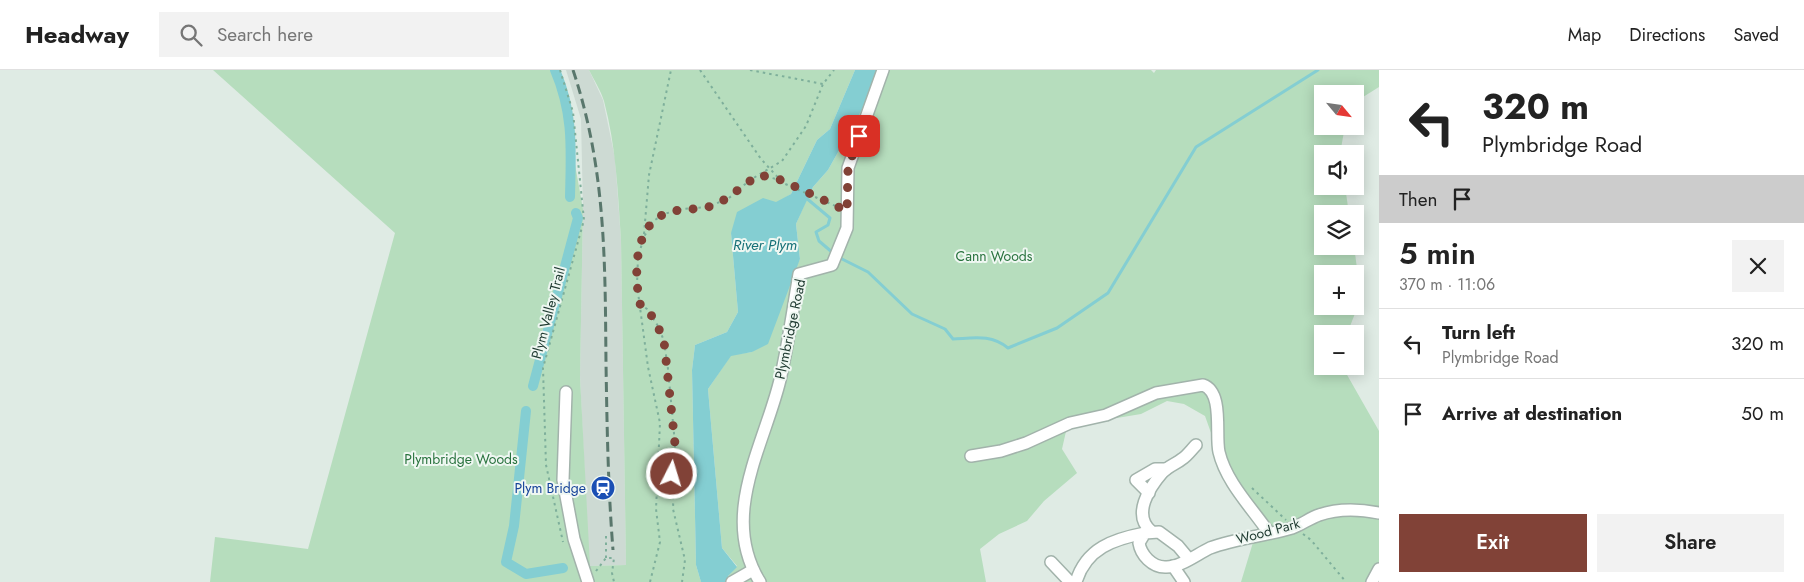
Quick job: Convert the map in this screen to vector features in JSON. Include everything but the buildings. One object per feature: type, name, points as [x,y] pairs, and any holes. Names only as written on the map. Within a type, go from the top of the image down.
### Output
[{"type":"street","name":"Plymbridge Road","points":[[760,582],[753,570],[750,547],[742,531],[746,496],[757,448],[780,381],[799,274],[832,265],[847,228],[848,168],[883,70]]},
{"type":"street","points":[[971,456],[1001,451],[1026,443],[1070,423],[1106,415],[1156,393],[1203,385],[1211,390],[1214,397],[1219,430],[1219,452],[1225,468],[1269,533]]},
{"type":"street","points":[[566,392],[563,480],[574,539],[587,578]]},
{"type":"street","points":[[1148,532],[1141,517],[1143,504],[1149,493],[1166,469],[1183,459],[1196,445]]},
{"type":"street","points":[[1149,493],[1136,480],[1156,469],[1166,469]]},
{"type":"street","name":"Wood Park","points":[[1173,566],[1188,558],[1233,541],[1294,528],[1318,515],[1338,509],[1379,514]]},
{"type":"street","points":[[1148,532],[1139,544],[1140,551],[1146,558],[1163,567],[1173,566],[1184,582]]},
{"type":"street","points":[[1076,582],[1084,562],[1097,549],[1117,539],[1148,532],[1159,532],[1167,537],[1188,558]]},
{"type":"street","points":[[1052,562],[1070,582]]},
{"type":"street","points":[[1372,582],[1379,569]]},
{"type":"street","points":[[736,580],[753,570]]},
{"type":"path","name":"Plym Valley Trail","points":[[560,70],[573,112],[584,220],[543,368],[546,465],[560,536],[565,545]]},
{"type":"path","points":[[650,582],[660,542],[656,509],[660,423],[648,367],[637,285],[638,257],[644,236],[649,175],[671,70]]},
{"type":"path","points":[[700,70],[761,159],[782,182]]},
{"type":"path","points":[[750,70],[823,84]]},
{"type":"path","points":[[644,236],[652,222],[664,214],[682,209],[708,207],[729,198],[750,180],[782,161],[806,126],[823,84],[834,70]]},
{"type":"path","points":[[760,175],[782,182],[847,211]]},
{"type":"path","points":[[640,304],[647,309],[658,326],[664,341],[675,444],[673,509],[685,560],[682,582]]},
{"type":"path","points":[[1252,488],[1294,528],[1311,540],[1346,582]]},
{"type":"path","points":[[606,534],[606,558]]},
{"type":"path","points":[[587,578],[595,575],[599,564],[606,558],[614,558],[612,573],[614,582]]},
{"type":"shaded area","points":[[566,70],[589,70],[603,100],[615,158],[621,240],[626,565],[589,566],[580,376],[583,209],[581,119]]},
{"type":"green space","name":"Plymbridge Woods","points":[[213,70],[557,70],[556,77],[567,120],[583,209],[580,377],[590,566],[626,565],[621,240],[614,152],[608,118],[604,101],[589,70],[855,70],[830,129],[817,140],[791,194],[731,233],[738,312],[727,332],[695,345],[692,370],[696,565],[701,582],[210,582],[215,537],[308,549],[395,233]]},
{"type":"green space","name":"Cann Woods","points":[[877,70],[1151,70],[1154,73],[1156,70],[1379,70],[1379,87],[1364,96],[1364,85],[1314,85],[1314,135],[1343,135],[1342,145],[1314,145],[1314,195],[1346,195],[1348,205],[1314,205],[1314,255],[1355,255],[1357,265],[1314,265],[1314,315],[1354,315],[1350,325],[1314,325],[1314,375],[1347,375],[1379,431],[1379,582],[1241,582],[1258,526],[1215,444],[1205,416],[1184,404],[1167,401],[1141,414],[1117,418],[1090,417],[1067,427],[1062,449],[1077,473],[1044,501],[1027,521],[999,534],[980,549],[986,582],[730,582],[728,576],[737,566],[722,548],[708,389],[731,355],[752,352],[800,259],[796,224],[813,187],[828,170],[864,106]]},
{"type":"water","name":"River Plym","points":[[855,70],[877,70],[864,106],[828,170],[813,187],[796,224],[800,259],[768,344],[752,352],[731,356],[708,389],[722,548],[737,567],[728,576],[730,582],[701,582],[696,565],[692,370],[695,345],[727,332],[738,312],[731,233],[737,212],[763,198],[776,202],[791,194],[817,140],[830,129]]},
{"type":"waterway","points":[[555,70],[566,102],[570,133],[570,197]]},
{"type":"waterway","points":[[838,257],[868,272],[912,314],[945,329],[953,339],[989,339],[1008,348],[1057,328],[1108,293],[1196,147],[1318,70]]},
{"type":"waterway","points":[[805,197],[830,218],[828,225],[816,232],[819,241],[833,253]]},
{"type":"waterway","points":[[533,386],[578,218],[576,213]]},
{"type":"waterway","points":[[526,411],[514,526],[506,562],[526,574],[563,568]]},
{"type":"railway","points":[[573,70],[592,143],[602,215],[608,457],[613,550]]},
{"type":"place","name":"Plym Bridge","points":[[603,488]]},
{"type":"route","points":[[672,474],[675,444],[664,341],[658,326],[647,309],[640,304],[637,285],[638,257],[644,236],[652,222],[664,214],[682,209],[708,207],[729,198],[750,180],[760,175],[781,180],[847,211],[848,168],[859,136]]}]
